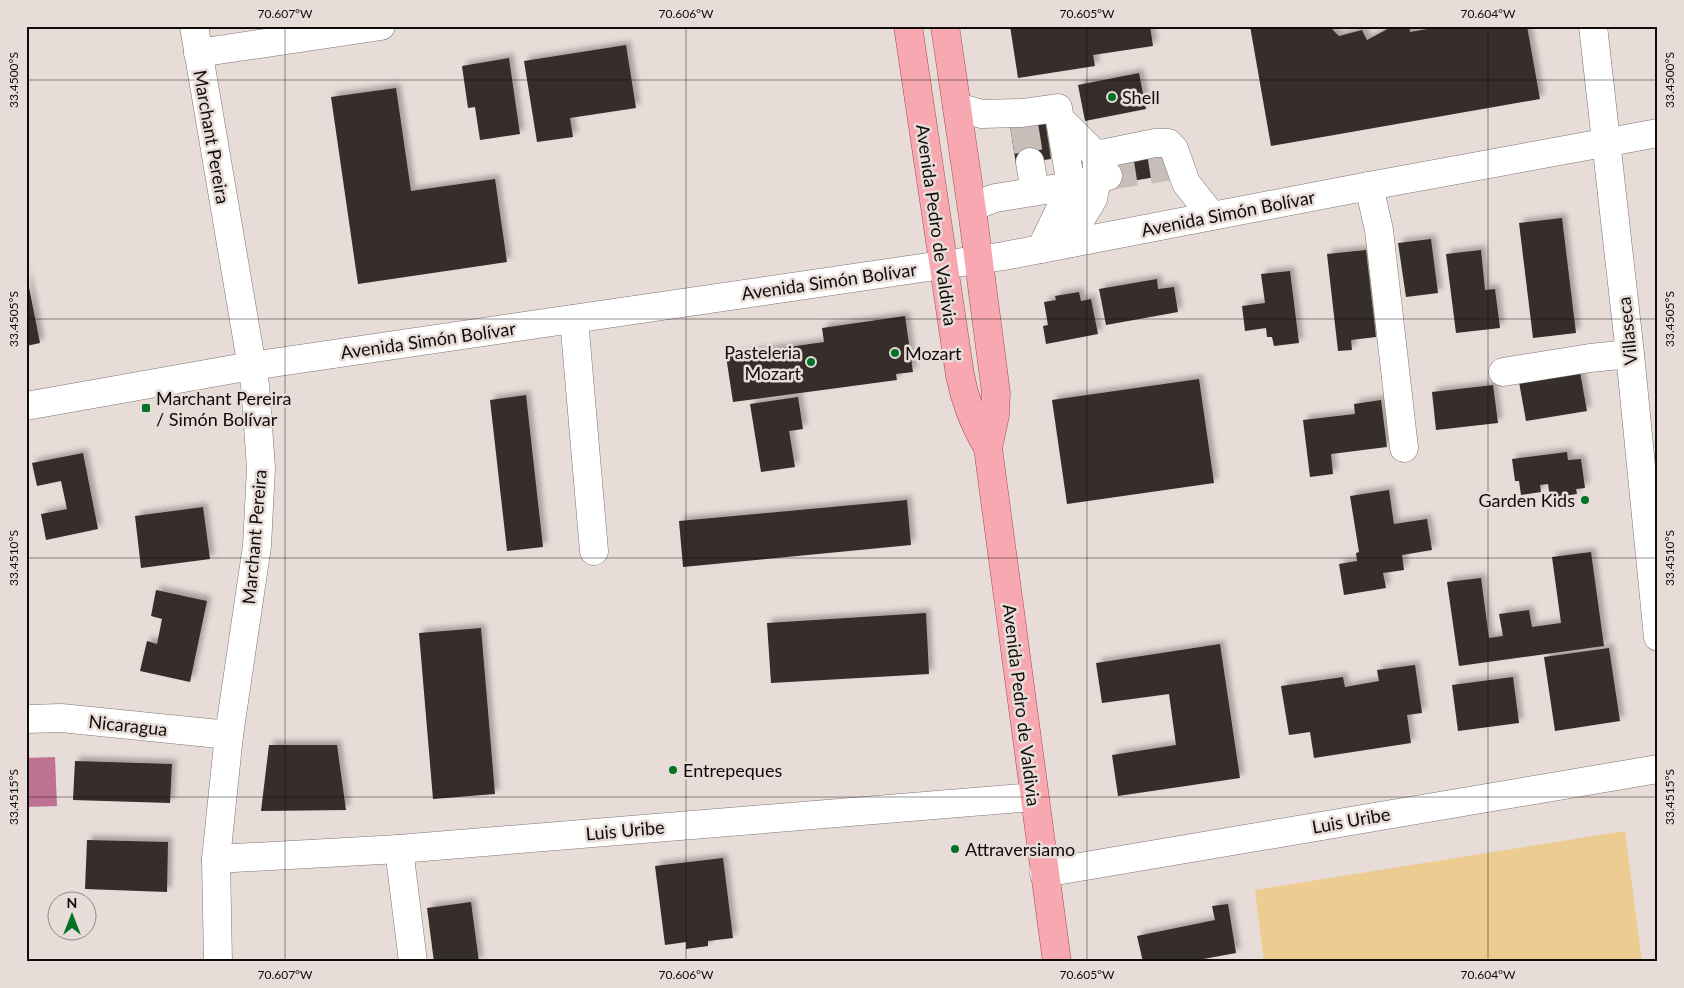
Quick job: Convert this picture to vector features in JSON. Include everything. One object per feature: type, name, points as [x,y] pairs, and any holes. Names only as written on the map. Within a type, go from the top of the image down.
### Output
[{"type":"main road","name":"Avenida Pedro de Valdivia","points":[[908,26],[962,390],[976,427],[988,448]]},
{"type":"main road","name":"Avenida Pedro de Valdivia","points":[[945,26],[972,206],[996,394],[995,416],[988,448],[1057,962]]},
{"type":"street","name":"Marchant Pereira","points":[[194,26],[257,402],[259,435],[260,507],[251,590],[229,735],[216,859],[218,962]]},
{"type":"street","points":[[198,53],[381,26]]},
{"type":"street","name":"Villaseca","points":[[1593,26],[1630,354],[1658,637]]},
{"type":"street","points":[[957,107],[982,114],[1023,118],[1058,108],[1070,186],[1041,249]]},
{"type":"street","points":[[1060,119],[1100,170]]},
{"type":"street","name":"Avenida Simón Bolívar","points":[[26,406],[251,366],[1041,249],[1658,133]]},
{"type":"street","points":[[972,206],[995,198],[1070,186],[1155,143],[1168,143],[1174,149],[1186,183],[1212,216]]},
{"type":"street","points":[[1030,162],[1035,191]]},
{"type":"street","points":[[1071,243],[1082,217],[1093,199],[1100,170]]},
{"type":"street","points":[[1370,186],[1379,230],[1404,448]]},
{"type":"street","points":[[574,319],[594,551]]},
{"type":"street","points":[[1503,372],[1590,358],[1630,354]]},
{"type":"street","name":"Nicaragua","points":[[26,719],[61,718],[229,735]]},
{"type":"street","name":"Luis Uribe","points":[[1044,874],[1658,768]]},
{"type":"street","name":"Luis Uribe","points":[[216,859],[399,849],[1034,796]]},
{"type":"street","points":[[399,849],[413,962]]},
{"type":"shaded area","points":[[55,757],[57,806],[26,807],[26,758]]},
{"type":"shaded area","points":[[1625,831],[1642,962],[1264,962],[1255,890]]},
{"type":"building","points":[[1010,26],[1150,26],[1153,46],[1093,55],[1095,66],[1018,78]]},
{"type":"building","points":[[1250,26],[1294,26],[1295,29],[1309,26],[1329,26],[1339,36],[1362,30],[1367,40],[1393,26],[1409,26],[1410,32],[1444,26],[1527,26],[1540,99],[1271,146]]},
{"type":"building","points":[[626,45],[636,108],[570,118],[573,137],[537,142],[524,61]]},
{"type":"building","points":[[509,58],[520,134],[480,140],[475,107],[468,108],[462,66]]},
{"type":"building","name":"Shell","points":[[1139,73],[1146,109],[1085,121],[1078,85]]},
{"type":"building","points":[[396,88],[411,191],[495,179],[507,262],[358,284],[331,97]]},
{"type":"building","points":[[1045,121],[1051,159],[1016,164],[1010,126]]},
{"type":"building","points":[[1162,146],[1167,175],[1109,185],[1104,156]]},
{"type":"building","points":[[1562,218],[1576,333],[1533,338],[1519,223]]},
{"type":"building","points":[[1431,239],[1438,293],[1406,297],[1398,243]]},
{"type":"building","points":[[1366,250],[1376,337],[1351,340],[1352,350],[1338,351],[1327,254]]},
{"type":"building","points":[[1481,250],[1485,290],[1495,289],[1500,328],[1456,333],[1446,254]]},
{"type":"building","points":[[1290,271],[1299,343],[1274,346],[1272,337],[1267,337],[1266,328],[1245,331],[1242,306],[1265,303],[1261,274]]},
{"type":"building","points":[[26,272],[40,343],[26,346]]},
{"type":"building","points":[[1157,279],[1158,289],[1174,287],[1178,312],[1106,325],[1099,289]]},
{"type":"building","points":[[1079,292],[1081,301],[1091,299],[1098,334],[1046,344],[1043,326],[1048,325],[1044,302],[1056,300],[1055,296]]},
{"type":"building","points":[[905,316],[913,372],[896,374],[897,380],[733,402],[726,356],[824,342],[822,328]]},
{"type":"building","points":[[1580,372],[1587,411],[1526,421],[1519,382]]},
{"type":"building","points":[[1199,379],[1214,483],[1067,504],[1052,400]]},
{"type":"building","points":[[1493,385],[1498,423],[1436,430],[1432,392]]},
{"type":"building","points":[[526,395],[543,547],[507,551],[490,400]]},
{"type":"building","points":[[798,397],[803,429],[789,431],[795,467],[761,472],[750,404]]},
{"type":"building","points":[[1381,400],[1387,447],[1331,454],[1333,474],[1310,477],[1303,420],[1355,414],[1354,404]]},
{"type":"building","points":[[1567,452],[1568,460],[1581,459],[1585,488],[1576,489],[1577,494],[1550,498],[1548,484],[1540,485],[1541,492],[1521,495],[1519,481],[1515,481],[1512,459]]},
{"type":"building","points":[[83,453],[98,529],[46,540],[41,514],[67,509],[61,481],[37,486],[32,463]]},
{"type":"building","points":[[1389,490],[1394,524],[1427,519],[1432,550],[1402,555],[1404,570],[1383,573],[1386,588],[1344,595],[1339,564],[1357,561],[1356,553],[1359,552],[1350,496]]},
{"type":"building","points":[[907,500],[911,545],[683,567],[679,521]]},
{"type":"building","points":[[203,507],[210,559],[141,568],[135,516]]},
{"type":"building","points":[[1591,552],[1604,646],[1459,666],[1447,582],[1481,578],[1489,638],[1503,636],[1499,614],[1529,610],[1532,627],[1561,623],[1552,557]]},
{"type":"building","points":[[156,590],[207,601],[190,682],[140,671],[147,641],[157,644],[162,619],[151,616]]},
{"type":"building","points":[[926,613],[929,674],[771,683],[767,623]]},
{"type":"building","points":[[481,628],[495,794],[433,799],[419,633]]},
{"type":"building","points":[[1220,644],[1240,778],[1118,796],[1112,755],[1176,745],[1169,694],[1102,703],[1096,663]]},
{"type":"building","points":[[1609,648],[1620,721],[1555,731],[1544,657]]},
{"type":"building","points":[[1415,665],[1422,713],[1407,715],[1411,743],[1314,758],[1310,732],[1289,735],[1281,686],[1343,677],[1345,687],[1379,681],[1377,670]]},
{"type":"building","points":[[1513,677],[1519,723],[1458,731],[1452,685]]},
{"type":"building","points":[[269,745],[337,745],[346,810],[261,811]]},
{"type":"building","points":[[75,761],[172,764],[170,803],[73,800]]},
{"type":"building","points":[[87,840],[168,842],[167,892],[85,889]]},
{"type":"building","points":[[723,858],[733,938],[708,941],[708,946],[686,949],[686,942],[665,945],[655,866]]},
{"type":"building","points":[[471,902],[479,962],[434,962],[427,908]]},
{"type":"building","points":[[1228,904],[1236,953],[1198,960],[1198,962],[1143,962],[1137,936],[1215,920],[1212,906]]},
{"type":"tunnel","points":[[1024,124],[1030,162]]},
{"type":"tunnel","points":[[1108,176],[1179,165]]},
{"type":"place","name":"Shell","points":[[1112,97]]},
{"type":"place","name":"Mozart","points":[[895,353]]},
{"type":"place","name":"Pasteleria Mozart","points":[[811,362]]},
{"type":"place","name":"Marchant Pereira / Simón Bolívar","points":[[146,408]]},
{"type":"place","name":"Garden Kids","points":[[1585,500]]},
{"type":"place","name":"Entrepeques","points":[[673,770]]},
{"type":"place","name":"Attraversiamo","points":[[955,849]]}]
